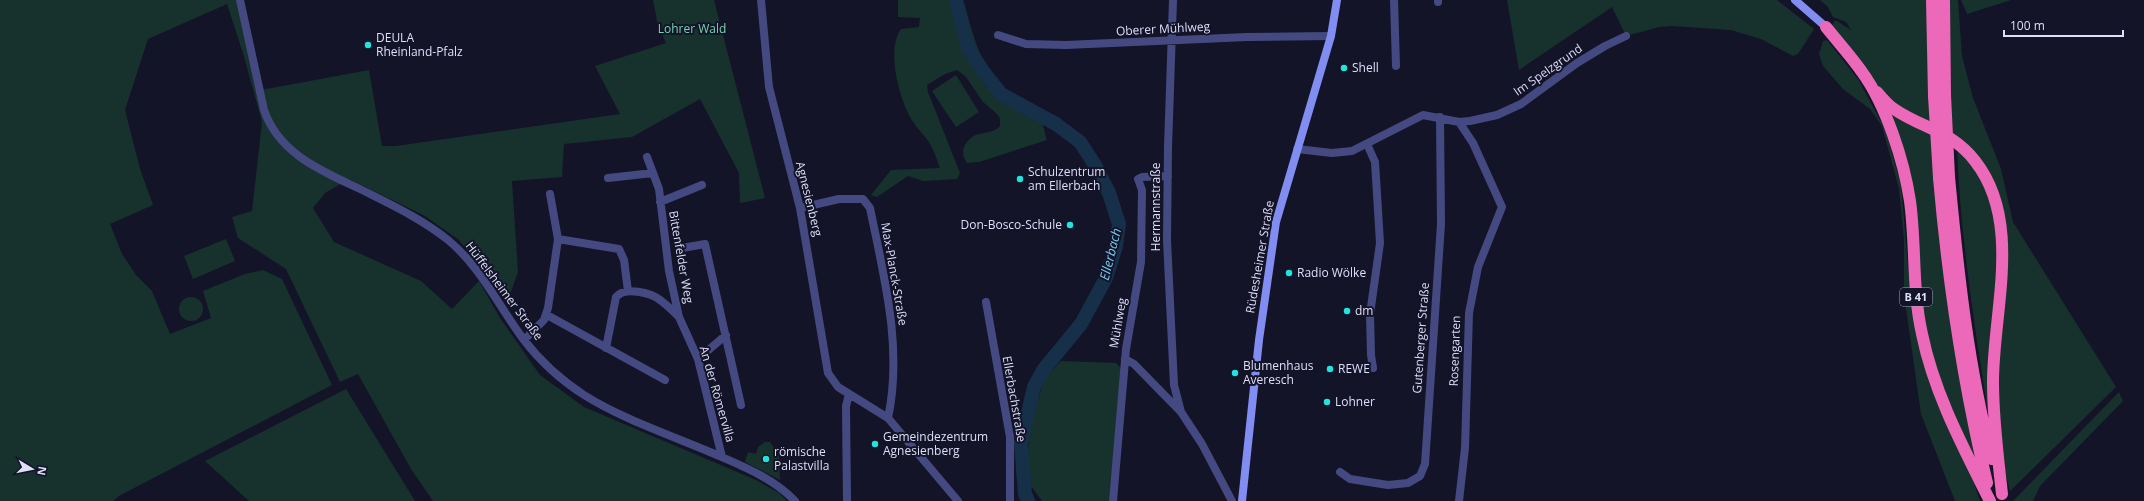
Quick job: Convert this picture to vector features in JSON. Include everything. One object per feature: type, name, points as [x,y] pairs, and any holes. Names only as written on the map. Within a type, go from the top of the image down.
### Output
[{"type":"highway","name":"B 41","points":[[1932,0],[1940,95],[1952,300],[1965,384],[1990,501]]},
{"type":"highway","name":"B 41","points":[[1940,95],[1944,0]]},
{"type":"highway","name":"B 41","points":[[1826,27],[1862,72],[1870,85],[1892,133],[1902,163],[1910,201],[1915,291],[1926,352],[1945,407],[1990,501]]},
{"type":"highway","name":"B 41","points":[[1870,85],[1893,108],[1909,118],[1948,136],[1961,145],[1975,160],[1988,179],[1996,200],[2001,224],[2002,249],[1993,382],[2003,498]]},
{"type":"highway","name":"B 41","points":[[1944,178],[1974,372],[1988,442],[2003,498]]},
{"type":"street","name":"Hüffelsheimer Straße","points":[[240,0],[268,123],[277,136],[300,158],[320,170],[411,216],[449,241],[479,274],[524,340],[558,376],[587,396],[633,419],[722,457],[779,486],[795,501]]},
{"type":"street","name":"Agnesienberg","points":[[761,0],[769,87],[800,208],[826,366],[832,380],[838,387],[888,418],[958,501]]},
{"type":"street","name":"Hermannstraße","points":[[1173,0],[1168,176],[1168,240],[1174,385],[1181,412]]},
{"type":"street","name":"Rüdesheimer Straße","points":[[1242,501],[1266,281],[1276,222],[1331,36],[1337,0]]},
{"type":"street","points":[[1394,0],[1396,66]]},
{"type":"street","points":[[1795,0],[1826,27]]},
{"type":"street","name":"Oberer Mühlweg","points":[[998,35],[1020,43],[1032,45],[1066,45],[1317,34],[1331,36]]},
{"type":"street","name":"Im Spelzgrund","points":[[1297,149],[1341,153],[1367,144],[1416,117],[1428,115],[1459,122],[1481,119],[1511,110],[1533,97],[1582,59],[1626,36]]},
{"type":"street","name":"Gutenberger Straße","points":[[1340,472],[1350,479],[1388,485],[1402,485],[1420,476],[1425,464],[1441,224],[1440,117]]},
{"type":"street","name":"Rosengarten","points":[[1459,122],[1473,143],[1502,208],[1478,267],[1469,313],[1465,448],[1459,501]]},
{"type":"street","points":[[1367,144],[1375,162],[1380,243],[1370,314],[1370,355],[1373,368]]},
{"type":"street","name":"Bittenfelder Weg","points":[[647,157],[659,188],[669,270],[679,317]]},
{"type":"street","points":[[608,178],[653,173]]},
{"type":"street","name":"Mühlweg","points":[[1113,501],[1125,359],[1141,262],[1142,190],[1138,179],[1142,177],[1168,176]]},
{"type":"street","name":"Bittenfelder Weg","points":[[660,202],[702,185]]},
{"type":"street","points":[[524,340],[540,325],[547,315],[558,240],[550,194]]},
{"type":"street","name":"Max-Planck-Straße","points":[[800,208],[854,198],[863,199],[870,208],[888,300],[892,334],[894,365],[892,399],[888,418]]},
{"type":"street","points":[[558,240],[619,249],[624,260],[628,291],[621,292],[616,297],[606,348]]},
{"type":"street","points":[[682,248],[705,244],[741,405]]},
{"type":"street","name":"An der Römervilla","points":[[628,291],[657,298],[679,317],[698,359],[722,457]]},
{"type":"street","name":"Ellerbachstraße","points":[[986,302],[1010,437],[1010,501]]},
{"type":"street","points":[[547,315],[665,380]]},
{"type":"street","points":[[698,359],[726,335]]},
{"type":"street","name":"Hermannstraße","points":[[1125,359],[1138,368],[1181,412],[1202,444],[1232,501]]},
{"type":"street","points":[[847,501],[846,406],[849,394]]},
{"type":"green space","name":"Lohrer Wald","points":[[0,0],[241,0],[261,90],[369,70],[382,146],[396,146],[620,114],[595,66],[666,43],[658,26],[653,0],[714,0],[765,198],[740,203],[739,173],[700,99],[632,137],[564,144],[562,177],[512,181],[518,272],[507,303],[459,240],[425,216],[349,179],[325,193],[313,208],[334,242],[421,281],[452,309],[479,281],[500,318],[540,375],[584,407],[756,480],[779,493],[787,501],[433,501],[411,469],[358,374],[340,382],[286,269],[238,238],[232,217],[252,211],[262,122],[243,53],[227,4],[148,39],[125,110],[140,169],[153,205],[110,224],[122,254],[136,275],[152,291],[170,334],[211,318],[203,291],[245,274],[263,270],[282,279],[332,385],[119,496],[113,501],[0,501]]},
{"type":"green space","points":[[898,0],[963,0],[980,54],[993,79],[1012,98],[1038,108],[1047,140],[979,162],[967,163],[963,150],[968,141],[978,134],[997,129],[1000,126],[1000,118],[983,102],[966,77],[957,70],[945,74],[927,85],[928,92],[960,173],[957,179],[923,181],[908,176],[877,197],[871,195],[891,170],[940,168],[929,142],[910,117],[898,85],[894,61],[897,38],[901,29],[919,27],[920,18],[898,17]]},
{"type":"green space","points":[[1507,0],[1777,0],[1814,29],[1798,54],[1793,56],[1761,39],[1731,30],[1672,26],[1659,27],[1626,36],[1612,7],[1519,70]]},
{"type":"green space","points":[[1820,0],[1958,0],[1962,56],[1973,98],[2001,169],[2013,222],[2116,387],[2010,491],[2003,463],[1998,387],[2005,271],[1983,165],[1887,100],[1832,26],[1834,21],[1837,21],[1851,30],[1846,22],[1833,17],[1828,7]]},
{"type":"green space","points":[[1961,0],[2011,0],[1967,14]]},
{"type":"green space","points":[[1827,40],[1858,79],[1885,129],[1901,184],[1910,290],[1980,501],[1955,501],[1921,414],[1904,294],[1904,239],[1899,189],[1882,126],[1870,109],[1843,89],[1823,66],[1819,54],[1823,41]]},
{"type":"green space","points":[[956,75],[979,112],[956,127],[932,91]]},
{"type":"green space","points":[[1892,111],[1932,130],[1977,455],[1973,457],[1937,373],[1926,338],[1920,293],[1915,208],[1887,115]]},
{"type":"green space","points":[[1957,145],[1980,171],[1998,218],[1989,419],[1965,249],[1961,214]]},
{"type":"green space","points":[[226,239],[235,261],[193,279],[184,256]]},
{"type":"green space","points":[[191,297],[199,301],[203,309],[199,317],[191,321],[183,317],[179,309],[183,301]]},
{"type":"green space","points":[[1061,361],[1116,363],[1122,369],[1109,501],[1042,501],[1031,486],[1028,462],[1029,428],[1045,378]]},
{"type":"green space","points":[[346,389],[415,501],[249,501],[205,461]]},
{"type":"green space","points":[[2119,392],[2123,401],[2040,486],[2033,501],[2013,501]]},
{"type":"green space","points":[[765,442],[770,442],[779,455],[780,480],[745,462],[748,452],[756,454],[758,447]]},
{"type":"waterway","name":"Ellerbach","points":[[956,0],[968,48],[983,71],[1001,94],[1056,124],[1080,142],[1095,165],[1109,193],[1119,224],[1116,246],[1106,278],[1081,324],[1044,369],[1034,387],[1021,443],[1025,494],[1028,501]]},
{"type":"place","name":"DEULA Rheinland-Pfalz","points":[[368,45]]},
{"type":"place","name":"Shell","points":[[1344,68]]},
{"type":"place","name":"Schulzentrum am Ellerbach","points":[[1020,179]]},
{"type":"place","name":"Don-Bosco-Schule","points":[[1070,225]]},
{"type":"place","name":"Radio Wölke","points":[[1289,273]]},
{"type":"place","name":"dm","points":[[1347,311]]},
{"type":"place","name":"REWE","points":[[1330,369]]},
{"type":"place","name":"Blumenhaus Averesch","points":[[1235,373]]},
{"type":"place","name":"Lohner","points":[[1327,402]]},
{"type":"place","name":"Gemeindezentrum Agnesienberg","points":[[875,444]]},
{"type":"place","name":"römische Palastvilla","points":[[766,459]]}]
